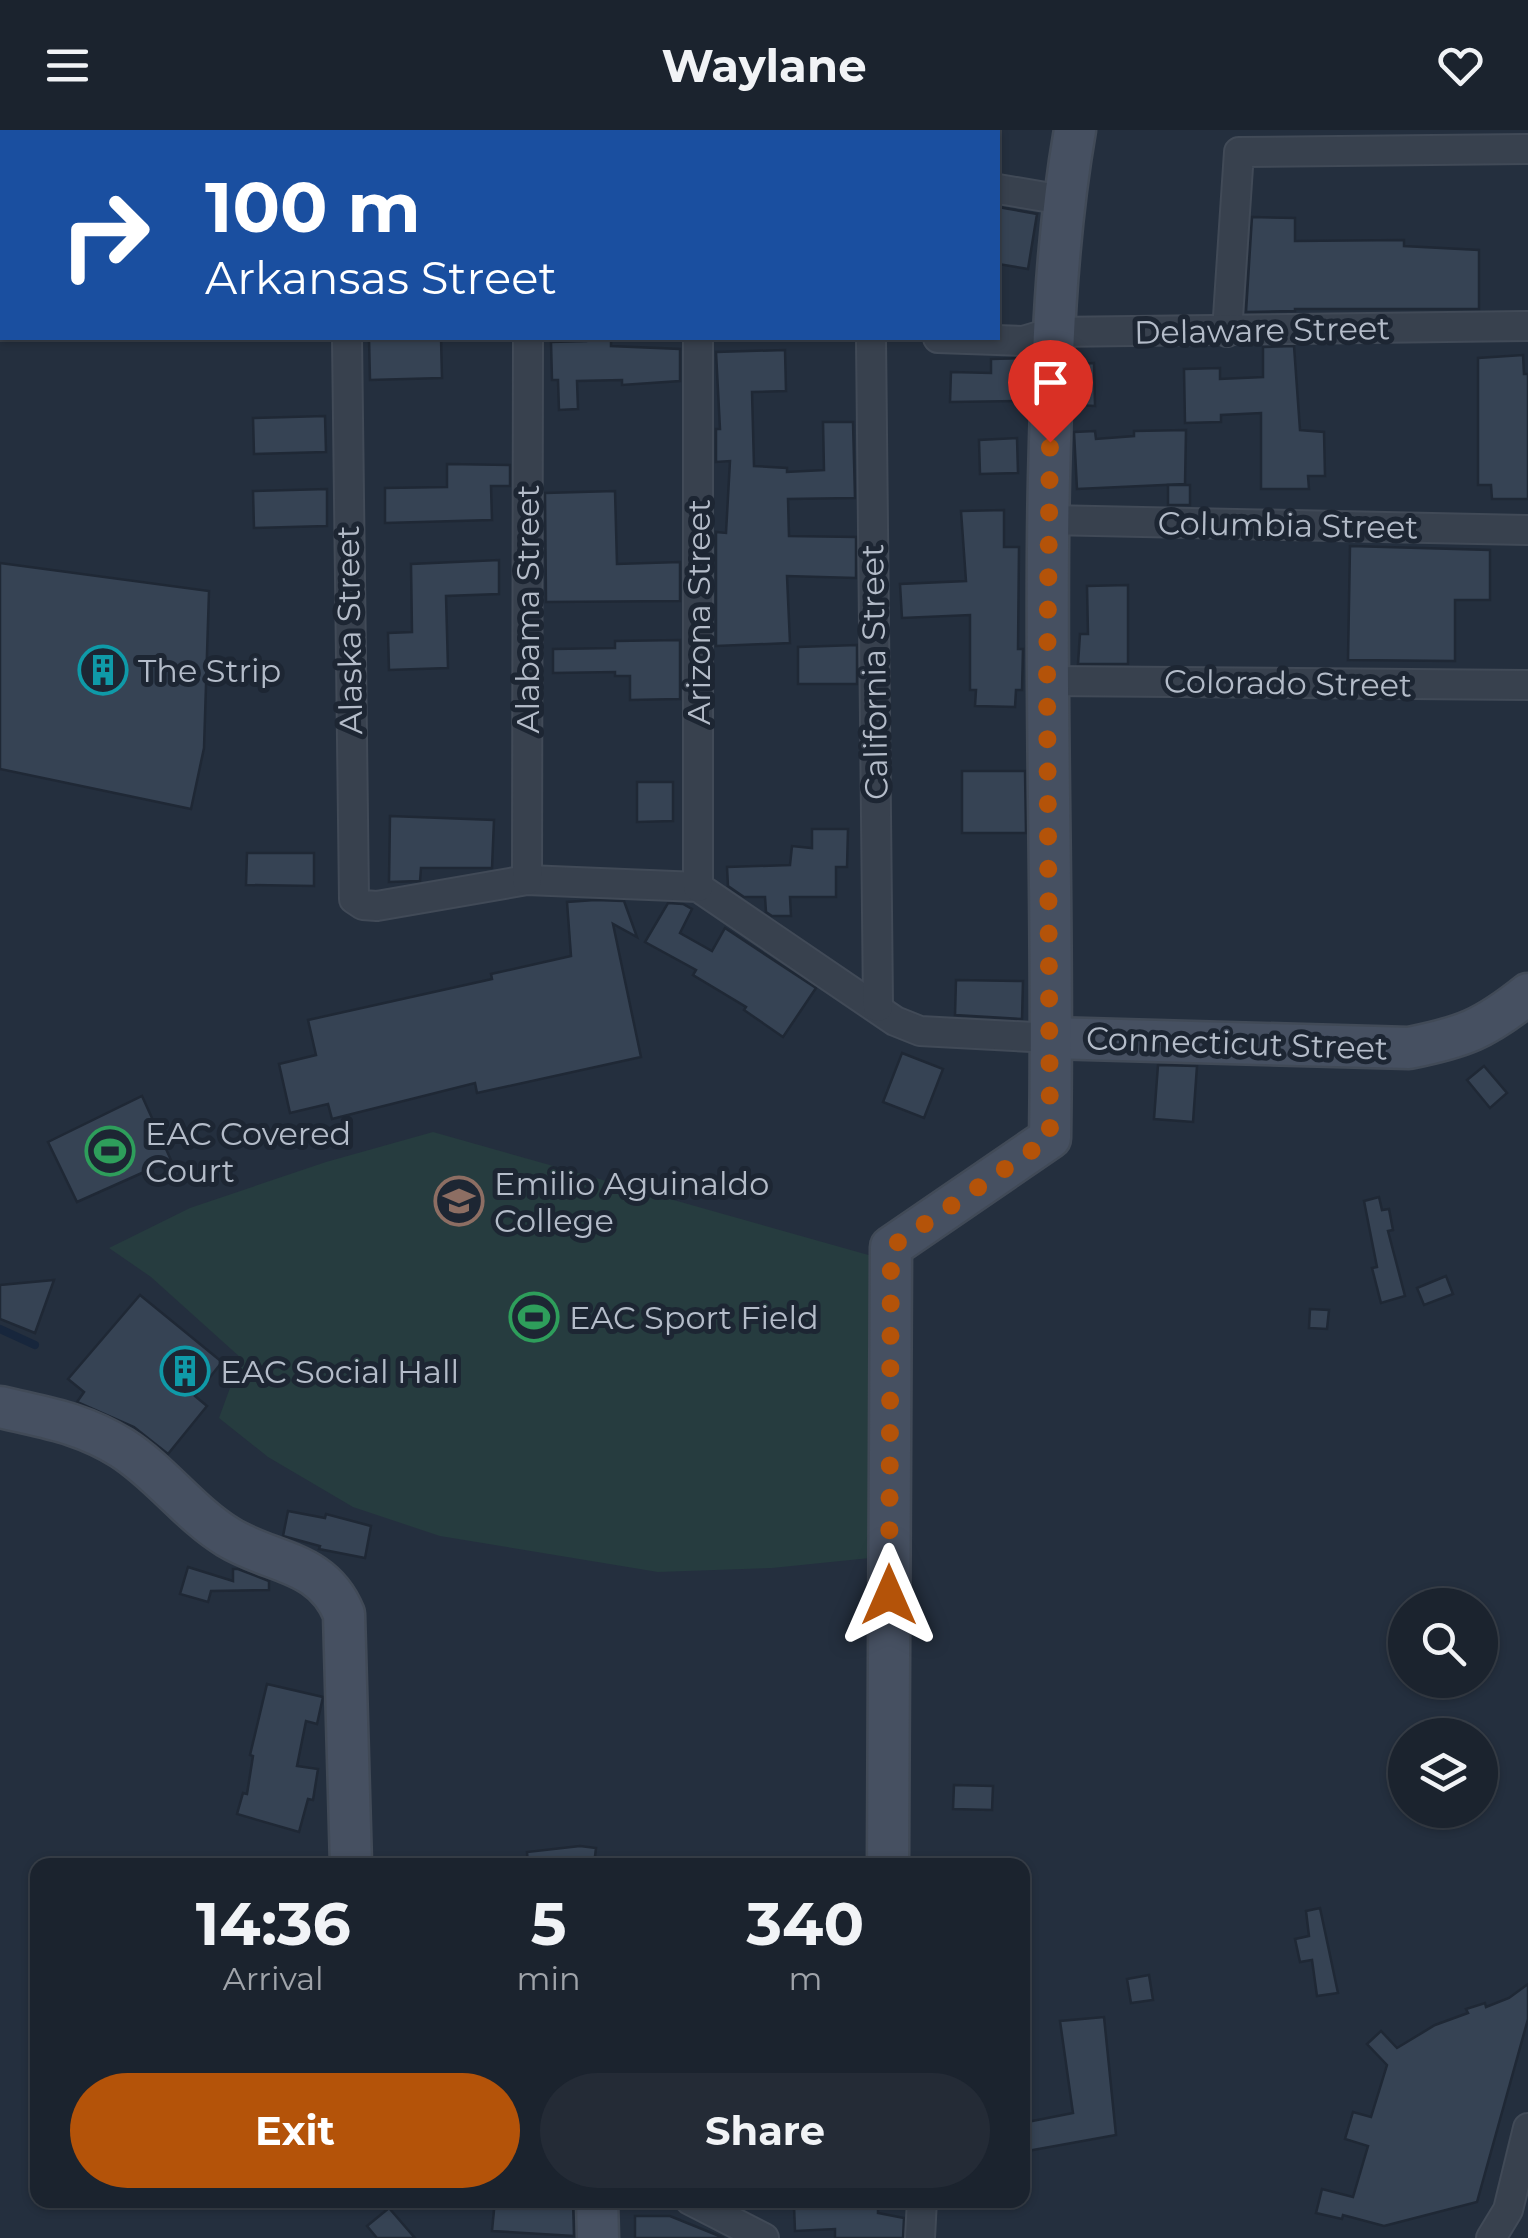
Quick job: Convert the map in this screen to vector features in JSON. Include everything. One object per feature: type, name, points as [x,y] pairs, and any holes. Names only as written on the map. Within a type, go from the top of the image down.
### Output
[{"type":"street","points":[[888,1858],[891,1247],[1050,1138],[1048,520],[1053,332],[1063,200],[1075,130]]},
{"type":"street","points":[[1227,332],[1239,152],[1528,149]]},
{"type":"street","points":[[1000,188],[1063,200]]},
{"type":"street","name":"Delaware Street","points":[[995,340],[1023,341],[1053,332],[1528,326]]},
{"type":"street","name":"Alaska Street","points":[[347,340],[354,899],[376,906],[527,880]]},
{"type":"street","name":"Alabama Street","points":[[527,880],[528,340]]},
{"type":"street","name":"Arizona Street","points":[[698,340],[698,887]]},
{"type":"street","name":"California Street","points":[[871,340],[878,1007]]},
{"type":"street","name":"Columbia Street","points":[[1048,520],[1528,530]]},
{"type":"street","name":"Colorado Street","points":[[1047,680],[1528,686]]},
{"type":"street","points":[[527,880],[698,887]]},
{"type":"street","name":"Connecticut Street","points":[[698,887],[896,1022],[920,1030],[1051,1038],[1409,1048],[1460,1038],[1528,994]]},
{"type":"street","points":[[0,1407],[61,1419],[122,1448],[214,1528],[326,1583],[344,1614],[351,1858]]},
{"type":"street","points":[[1491,2238],[1508,2210],[1528,2128]]},
{"type":"street","points":[[597,2208],[598,2238]]},
{"type":"street","points":[[619,2208],[619,2238]]},
{"type":"street","points":[[706,2208],[764,2238]]},
{"type":"street","points":[[920,2238],[922,2208]]},
{"type":"green space","name":"EAC Sport Field","points":[[433,1132],[872,1256],[870,1558],[772,1568],[658,1572],[440,1536],[353,1507],[268,1457],[219,1418],[241,1358],[151,1277],[109,1248],[190,1208],[326,1162]]},
{"type":"building","points":[[1000,207],[1037,214],[1028,269],[1000,264]]},
{"type":"building","points":[[1252,217],[1295,218],[1295,241],[1404,240],[1404,246],[1479,250],[1479,309],[1246,312]]},
{"type":"building","points":[[369,340],[441,340],[442,378],[370,380]]},
{"type":"building","points":[[611,340],[611,346],[680,349],[680,381],[622,385],[622,380],[577,381],[578,409],[559,410],[558,380],[552,380],[551,342]]},
{"type":"building","points":[[1294,346],[1300,430],[1324,432],[1325,476],[1308,476],[1309,489],[1261,489],[1261,413],[1221,415],[1221,422],[1185,423],[1184,369],[1220,368],[1220,379],[1263,377],[1263,347]]},
{"type":"building","points":[[785,350],[786,391],[752,392],[754,466],[787,468],[787,472],[824,470],[823,422],[853,422],[855,498],[788,499],[789,536],[856,537],[856,578],[787,576],[790,643],[716,646],[716,532],[726,533],[730,461],[716,462],[716,429],[720,429],[716,352]]},
{"type":"building","points":[[1523,355],[1524,374],[1528,374],[1528,499],[1492,499],[1491,485],[1478,485],[1478,358]]},
{"type":"building","points":[[1027,358],[1027,401],[950,402],[951,372],[991,373],[991,359]]},
{"type":"building","points":[[1094,363],[1095,406],[1075,405],[1076,364]]},
{"type":"building","points":[[325,416],[326,452],[254,454],[253,418]]},
{"type":"building","points":[[1186,430],[1185,484],[1077,489],[1074,432],[1095,431],[1096,439],[1134,436],[1134,431]]},
{"type":"building","points":[[1017,438],[1018,473],[980,474],[979,440]]},
{"type":"building","points":[[447,464],[510,465],[510,486],[491,486],[492,520],[385,523],[385,488],[447,487]]},
{"type":"building","points":[[1168,485],[1190,485],[1190,505],[1168,505]]},
{"type":"building","points":[[327,489],[327,526],[254,528],[253,491]]},
{"type":"building","points":[[615,491],[617,564],[680,562],[680,601],[546,602],[545,493]]},
{"type":"building","points":[[1004,510],[1004,547],[1019,547],[1018,649],[1023,649],[1022,690],[1016,690],[1015,707],[975,706],[976,690],[970,690],[970,615],[902,618],[900,584],[966,581],[961,511]]},
{"type":"building","points":[[1350,546],[1490,550],[1490,600],[1455,600],[1455,661],[1348,660]]},
{"type":"building","points":[[499,560],[499,594],[446,596],[448,668],[389,670],[388,633],[412,632],[411,564]]},
{"type":"building","name":"The Strip","points":[[0,563],[209,591],[204,748],[191,809],[0,769]]},
{"type":"building","points":[[1128,585],[1128,664],[1078,664],[1080,634],[1088,634],[1087,586]]},
{"type":"building","points":[[680,640],[680,699],[630,700],[630,676],[615,676],[615,672],[553,673],[553,649],[615,648],[615,641]]},
{"type":"building","points":[[857,645],[857,684],[798,684],[798,647]]},
{"type":"building","points":[[962,771],[1025,771],[1026,833],[962,833]]},
{"type":"building","points":[[637,782],[673,782],[673,821],[637,822]]},
{"type":"building","points":[[390,816],[494,820],[492,868],[421,868],[420,881],[389,882]]},
{"type":"building","points":[[812,829],[848,829],[847,867],[836,867],[836,897],[790,897],[791,916],[772,916],[766,912],[765,897],[744,897],[728,886],[727,867],[790,865],[792,846],[812,848]]},
{"type":"building","points":[[247,853],[314,853],[314,886],[246,885]]},
{"type":"building","points":[[624,901],[637,937],[613,924],[641,1057],[477,1093],[475,1083],[332,1119],[328,1104],[290,1113],[279,1064],[316,1055],[308,1020],[492,979],[491,974],[571,956],[567,902]]},
{"type":"building","points":[[668,903],[692,909],[680,933],[712,951],[725,928],[816,988],[783,1037],[744,1010],[746,1007],[693,975],[696,970],[645,942]]},
{"type":"building","points":[[956,980],[1023,981],[1022,1019],[955,1015]]},
{"type":"building","points":[[902,1053],[943,1069],[924,1118],[883,1102]]},
{"type":"building","points":[[1158,1065],[1197,1066],[1193,1122],[1154,1119]]},
{"type":"building","points":[[1484,1066],[1507,1093],[1490,1108],[1467,1080]]},
{"type":"building","name":"EAC Covered Court","points":[[142,1096],[171,1160],[77,1202],[48,1142]]},
{"type":"building","points":[[1379,1197],[1382,1210],[1389,1209],[1393,1230],[1388,1231],[1405,1296],[1381,1303],[1372,1268],[1377,1267],[1364,1201]]},
{"type":"building","points":[[1446,1276],[1453,1294],[1424,1305],[1417,1288]]},
{"type":"building","points":[[54,1280],[35,1333],[0,1319],[0,1285]]},
{"type":"building","name":"EAC Social Hall","points":[[140,1295],[222,1362],[195,1396],[207,1406],[168,1454],[134,1427],[77,1402],[84,1392],[68,1379]]},
{"type":"building","points":[[1310,1309],[1329,1310],[1327,1329],[1309,1328]]},
{"type":"building","points":[[288,1511],[325,1518],[326,1514],[371,1526],[365,1558],[319,1549],[320,1546],[283,1536]]},
{"type":"building","points":[[188,1567],[233,1581],[233,1569],[238,1569],[269,1581],[269,1590],[211,1591],[208,1602],[180,1594]]},
{"type":"building","points":[[267,1684],[323,1697],[317,1724],[306,1721],[297,1766],[318,1769],[313,1800],[308,1799],[299,1832],[237,1814],[243,1793],[247,1794],[253,1756],[250,1755]]},
{"type":"building","points":[[954,1785],[993,1786],[992,1810],[953,1809]]},
{"type":"building","points":[[596,1848],[595,1858],[527,1858],[527,1852]]},
{"type":"building","points":[[1320,1908],[1338,1993],[1317,1996],[1312,1960],[1300,1962],[1295,1939],[1309,1936],[1306,1911]]},
{"type":"building","points":[[1149,1975],[1153,2000],[1131,2003],[1127,1979]]},
{"type":"building","points":[[1528,1984],[1528,2019],[1477,2202],[1384,2226],[1343,2215],[1342,2219],[1316,2213],[1322,2189],[1353,2197],[1368,2146],[1345,2139],[1353,2112],[1371,2117],[1387,2065],[1367,2044],[1381,2031],[1397,2048],[1435,2025],[1468,2013],[1466,2009],[1485,2003],[1486,2007],[1509,1998]]},
{"type":"building","points":[[1104,2017],[1116,2135],[1030,2151],[1030,2121],[1073,2113],[1060,2021]]},
{"type":"building","points":[[389,2208],[415,2238],[377,2238],[367,2226]]},
{"type":"building","points":[[494,2208],[573,2208],[574,2236],[492,2231]]},
{"type":"building","points":[[794,2208],[878,2208],[878,2213],[904,2218],[903,2238],[835,2238],[835,2229],[795,2231]]},
{"type":"building","points":[[635,2216],[670,2216],[724,2238],[635,2238]]},
{"type":"waterway","points":[[0,1329],[35,1345]]},
{"type":"place","name":"The Strip","points":[[103,670]]},
{"type":"place","name":"EAC Covered Court","points":[[110,1151]]},
{"type":"place","name":"Emilio Aguinaldo College","points":[[459,1201]]},
{"type":"place","name":"EAC Sport Field","points":[[534,1317]]},
{"type":"place","name":"EAC Social Hall","points":[[185,1371]]},
{"type":"route","points":[[889,1595],[891,1247],[1050,1138],[1050,442]]}]
